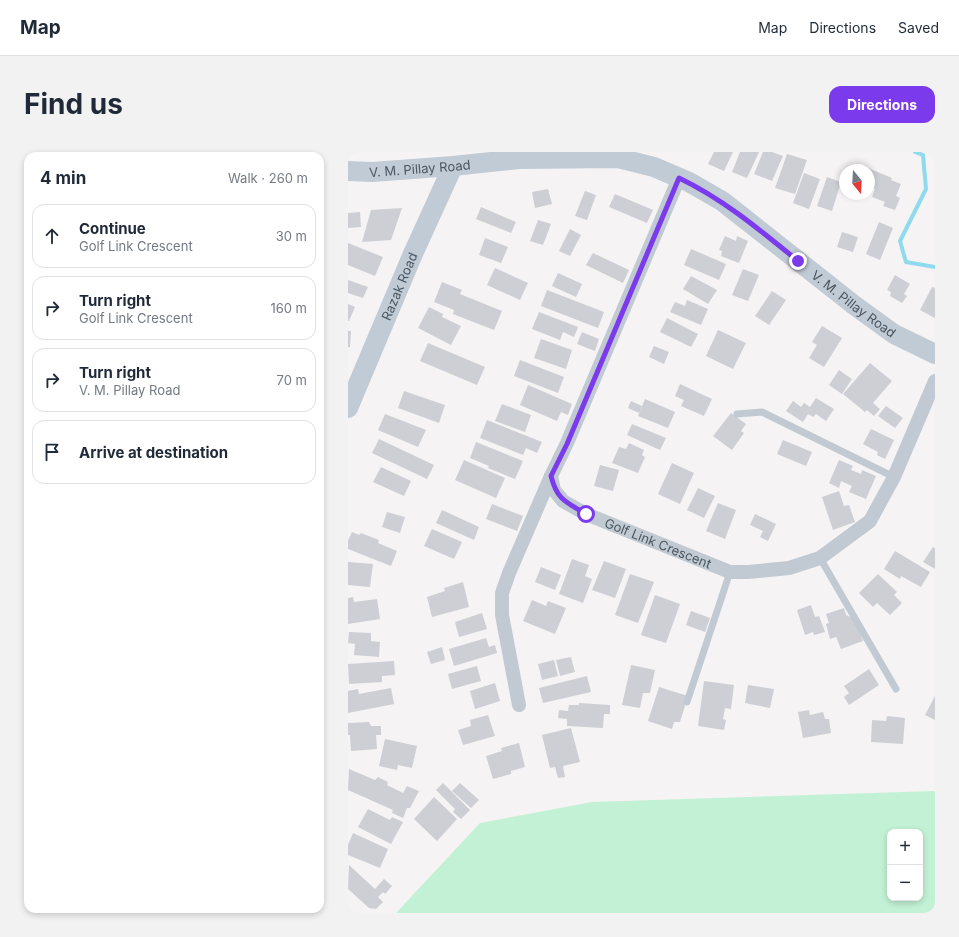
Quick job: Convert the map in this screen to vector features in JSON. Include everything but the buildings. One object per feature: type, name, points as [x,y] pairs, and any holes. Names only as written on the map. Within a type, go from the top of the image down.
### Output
[{"type":"main road","name":"V. M. Pillay Road","points":[[348,171],[372,172],[519,159],[618,158],[654,167],[679,178],[722,201],[854,305],[894,334],[935,354]]},
{"type":"main road","name":"Razak Road","points":[[348,408],[412,256],[453,166]]},
{"type":"street","points":[[518,705],[502,615],[502,593],[509,573],[551,476],[567,444],[679,178]]},
{"type":"street","name":"Golf Link Crescent","points":[[551,476],[554,490],[563,500],[586,514],[730,572],[748,572],[789,568],[820,558],[870,521],[894,477],[935,381]]},
{"type":"lane","points":[[737,414],[762,412],[894,477]]},
{"type":"lane","points":[[820,558],[896,689]]},
{"type":"lane","points":[[687,702],[730,572]]},
{"type":"green space","points":[[935,791],[935,913],[396,913],[480,823],[592,802]]},
{"type":"waterway","points":[[915,152],[923,155],[926,189],[900,241],[906,262],[935,267]]},
{"type":"route","points":[[586,514],[563,500],[554,490],[551,476],[567,444],[679,178],[722,201],[798,261]]}]
